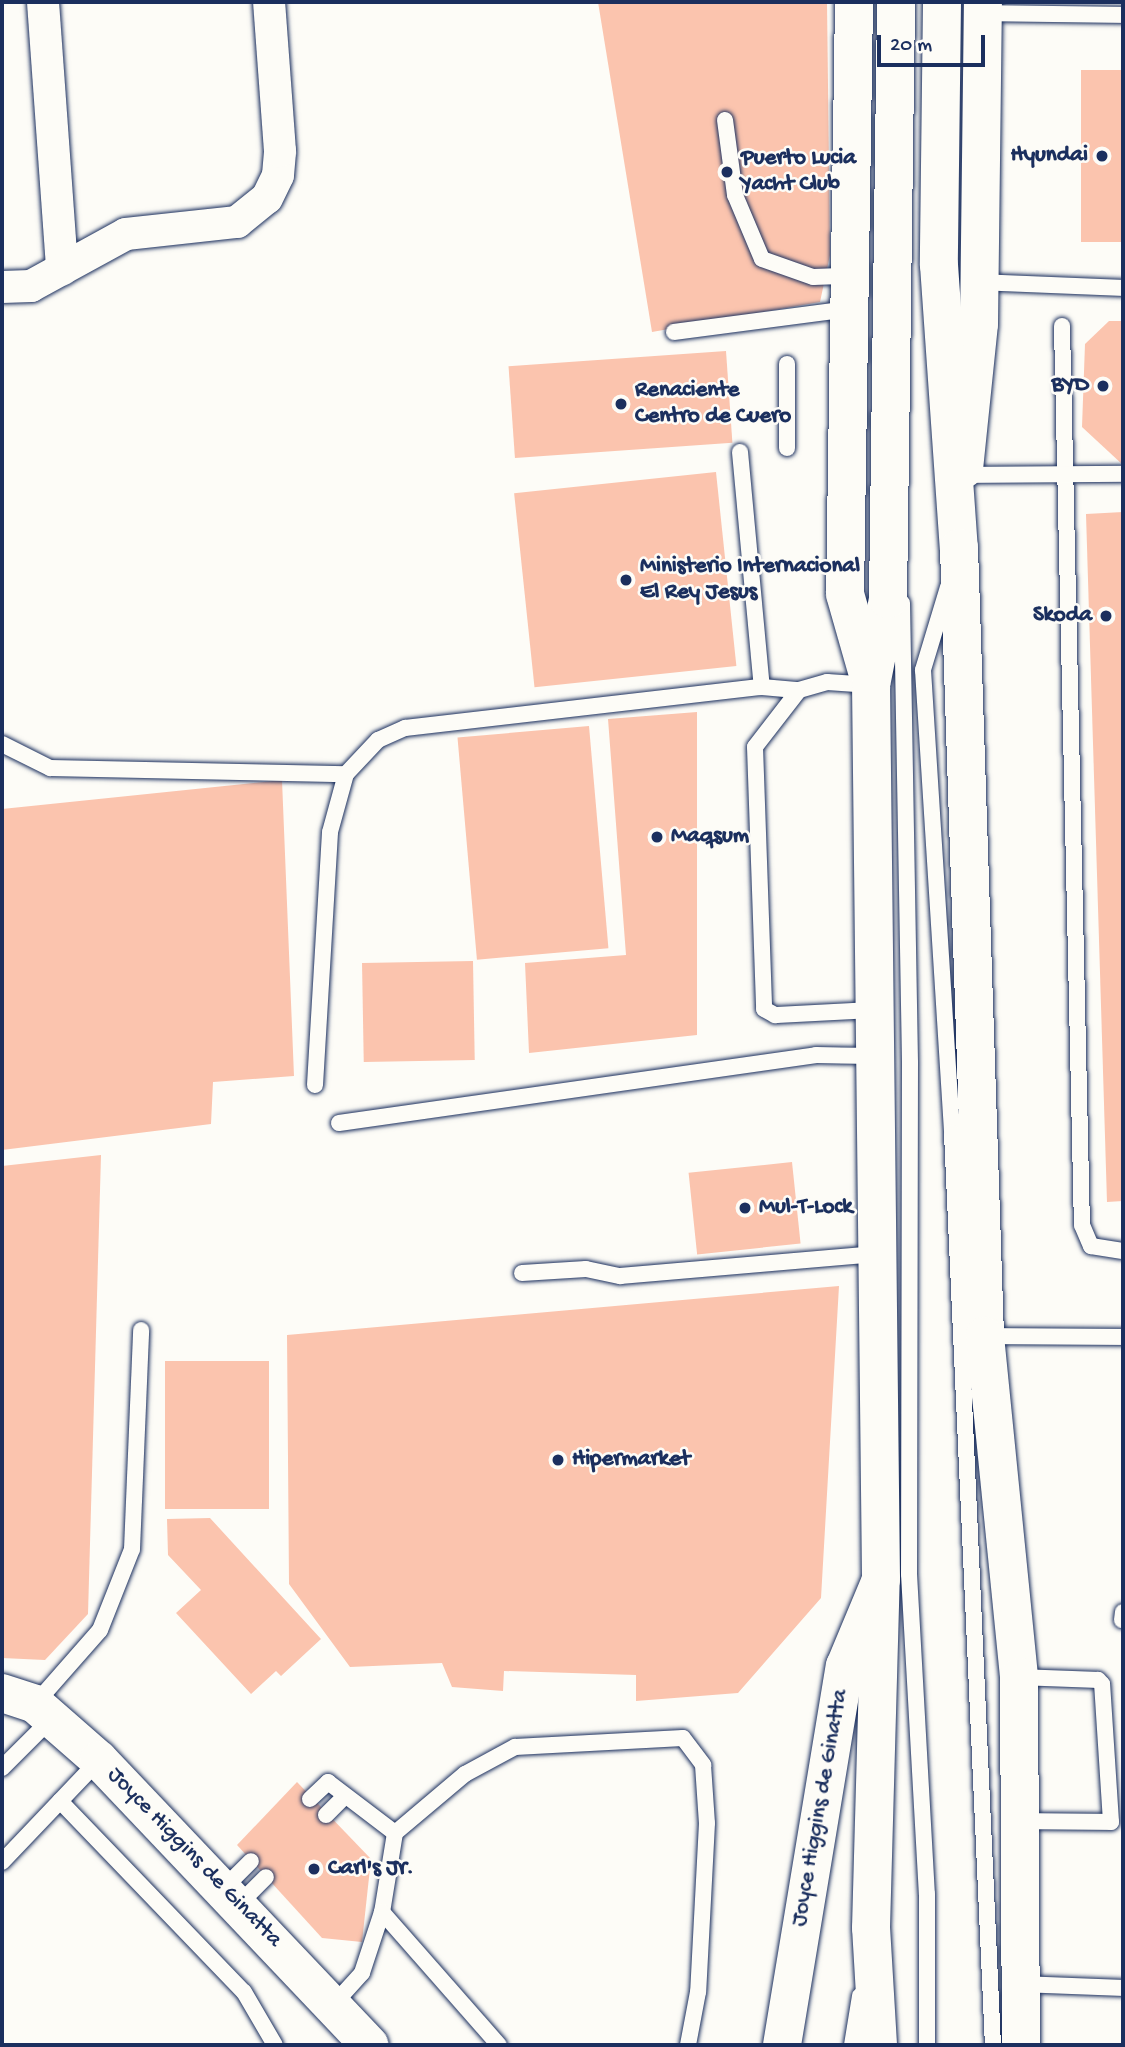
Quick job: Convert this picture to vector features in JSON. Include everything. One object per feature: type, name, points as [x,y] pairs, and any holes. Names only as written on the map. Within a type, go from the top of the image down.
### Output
[{"type":"main road","points":[[854,2],[845,594],[871,685]]},
{"type":"main road","points":[[878,2045],[871,1928],[881,1578],[871,685],[888,599],[896,2]]},
{"type":"main road","points":[[942,2],[939,265],[959,535],[985,1336],[1019,1677],[1021,2045]]},
{"type":"main road","points":[[959,535],[979,282],[983,7]]},
{"type":"main road","name":"Joyce Higgins de Ginatta","points":[[782,2045],[845,1666],[881,1578]]},
{"type":"main road","name":"Joyce Higgins de Ginatta","points":[[30,1705],[99,1760],[231,1896],[369,2045]]},
{"type":"main road","points":[[333,2005],[334,2045]]},
{"type":"street","points":[[44,2],[62,269]]},
{"type":"street","points":[[2,287],[31,286],[126,234],[237,222],[267,198],[278,175],[281,151],[269,2]]},
{"type":"lane","points":[[983,7],[1044,8],[1123,15]]},
{"type":"lane","points":[[725,120],[735,195],[762,259],[848,292]]},
{"type":"lane","points":[[979,282],[1123,288]]},
{"type":"lane","points":[[674,332],[848,292]]},
{"type":"lane","points":[[1062,326],[1082,1225],[1091,1246],[1123,1251]]},
{"type":"lane","points":[[787,363],[788,448]]},
{"type":"lane","points":[[892,429],[907,765],[909,1574],[927,1894],[928,2045]]},
{"type":"lane","points":[[740,452],[762,687]]},
{"type":"lane","points":[[963,475],[1066,477],[1123,474]]},
{"type":"lane","points":[[959,535],[923,670],[952,1133],[993,2045]]},
{"type":"lane","points":[[315,1085],[330,832],[346,775],[378,740],[405,728],[762,687],[799,690],[827,682],[871,685]]},
{"type":"lane","points":[[799,690],[755,747],[762,1001],[764,1009],[775,1015],[874,1010]]},
{"type":"lane","points":[[2,744],[50,768],[346,775]]},
{"type":"lane","points":[[340,1123],[816,1055],[875,1056]]},
{"type":"lane","points":[[522,1273],[586,1269],[620,1276],[876,1254]]},
{"type":"lane","points":[[4,1764],[30,1705],[100,1630],[132,1549],[141,1330]]},
{"type":"lane","points":[[985,1336],[1123,1337]]},
{"type":"lane","points":[[1122,1620],[1123,1612]]},
{"type":"lane","points":[[1019,1677],[1098,1680],[1102,1684],[1111,1822],[1019,1821]]},
{"type":"lane","points":[[333,2005],[362,1973],[382,1912],[395,1833],[465,1774],[515,1747],[683,1738],[703,1765],[707,1823],[698,1992],[688,2045]]},
{"type":"lane","points":[[2,1862],[99,1760]]},
{"type":"lane","points":[[310,1799],[328,1782],[344,1797],[395,1833]]},
{"type":"lane","points":[[327,1815],[344,1797]]},
{"type":"lane","points":[[60,1801],[244,1992],[275,2045]]},
{"type":"lane","points":[[231,1896],[251,1861]]},
{"type":"lane","points":[[231,1896],[266,1877]]},
{"type":"lane","points":[[382,1912],[499,2045]]},
{"type":"lane","points":[[852,2045],[871,1928]]},
{"type":"lane","points":[[1019,1984],[1123,1988]]},
{"type":"building","name":"Puerto Lucia Yacht Club","points":[[598,2],[827,2],[830,255],[820,302],[652,332]]},
{"type":"building","name":"Hyundai","points":[[1081,70],[1123,70],[1123,242],[1081,242]]},
{"type":"building","name":"BYD","points":[[1109,321],[1123,321],[1123,465],[1082,427],[1085,344]]},
{"type":"building","name":"Renaciente Centro de Cuero","points":[[726,351],[732,443],[515,458],[509,366]]},
{"type":"building","name":"Ministerio Internacional El Rey Jesus","points":[[716,472],[736,666],[534,687],[514,493]]},
{"type":"building","points":[[1123,512],[1123,1201],[1107,1202],[1086,514]]},
{"type":"building","name":"Maqsum","points":[[697,712],[697,1035],[529,1053],[525,963],[626,955],[608,719]]},
{"type":"building","points":[[589,726],[608,948],[477,960],[458,738]]},
{"type":"building","points":[[282,780],[294,1076],[213,1082],[211,1124],[2,1150],[2,809]]},
{"type":"building","points":[[473,961],[475,1060],[364,1062],[362,963]]},
{"type":"building","points":[[101,1155],[88,1614],[45,1660],[2,1658],[2,1166]]},
{"type":"building","name":"Mul-T-Lock","points":[[792,1162],[801,1244],[697,1254],[689,1173]]},
{"type":"building","name":"Hipermarket","points":[[839,1286],[821,1598],[738,1693],[636,1701],[636,1675],[504,1671],[503,1691],[452,1687],[442,1663],[350,1667],[289,1584],[287,1335]]},
{"type":"building","points":[[165,1361],[269,1361],[269,1509],[165,1509]]},
{"type":"building","points":[[210,1518],[321,1639],[281,1676],[276,1671],[251,1694],[176,1613],[201,1590],[168,1555],[167,1519]]},
{"type":"building","name":"Carl's Jr.","points":[[297,1782],[371,1859],[362,1942],[322,1938],[237,1845]]},
{"type":"place","name":"Hyundai","points":[[1102,156]]},
{"type":"place","name":"Puerto Lucia Yacht Club","points":[[727,172]]},
{"type":"place","name":"BYD","points":[[1103,386]]},
{"type":"place","name":"Renaciente Centro de Cuero","points":[[621,404]]},
{"type":"place","name":"Ministerio Internacional El Rey Jesus","points":[[626,580]]},
{"type":"place","name":"Skoda","points":[[1106,616]]},
{"type":"place","name":"Maqsum","points":[[657,837]]},
{"type":"place","name":"Mul-T-Lock","points":[[745,1208]]},
{"type":"place","name":"Hipermarket","points":[[558,1460]]},
{"type":"place","name":"Carl's Jr.","points":[[314,1869]]}]
